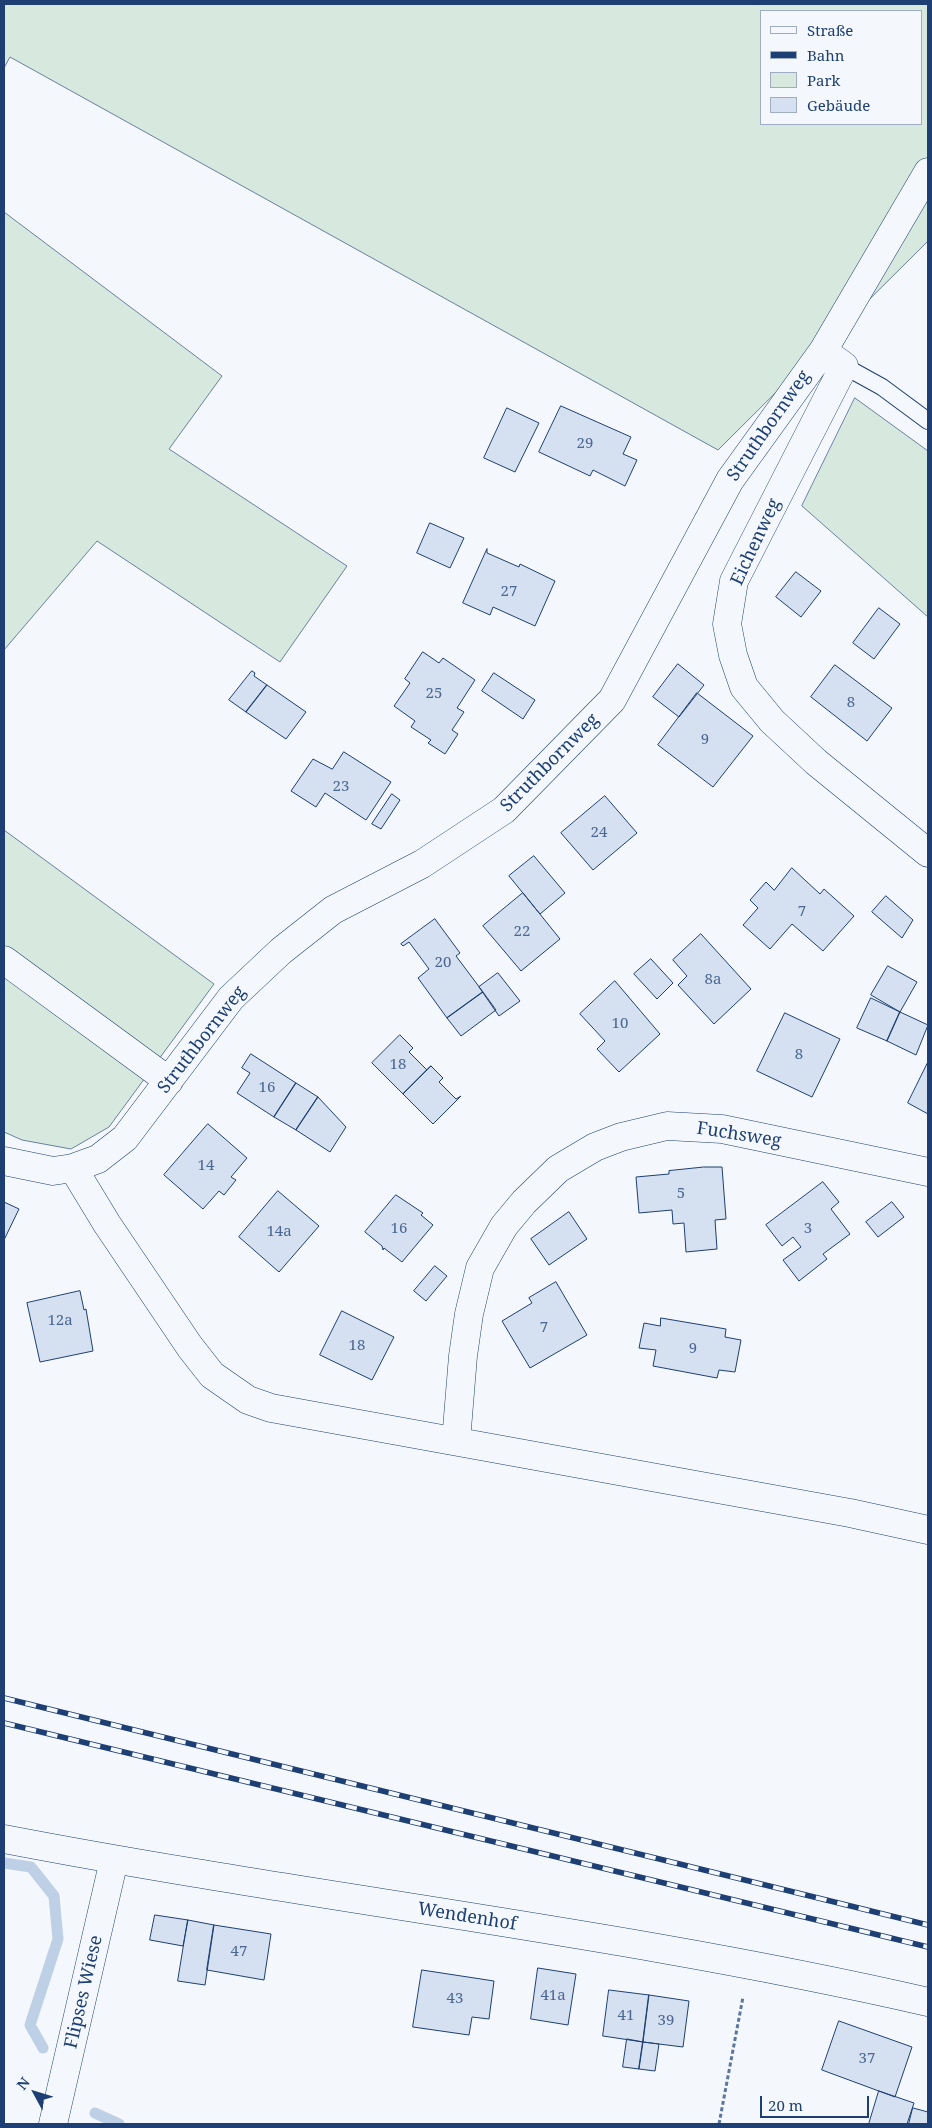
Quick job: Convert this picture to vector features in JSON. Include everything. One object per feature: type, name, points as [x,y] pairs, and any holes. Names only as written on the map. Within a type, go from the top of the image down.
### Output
[{"type":"street","name":"Struthbornweg","points":[[4,1161],[53,1170],[73,1168],[98,1158],[125,1138],[231,998],[281,951],[333,910],[422,864],[504,810],[612,700],[730,480],[833,358],[928,172]]},
{"type":"street","name":"Eichenweg","points":[[833,358],[734,581],[727,624],[733,655],[744,687],[772,721],[816,762],[928,853]]},
{"type":"street","points":[[4,960],[169,1081]]},
{"type":"street","name":"Fuchsweg","points":[[456,1441],[464,1347],[480,1268],[504,1226],[524,1202],[558,1169],[596,1147],[621,1138],[667,1126],[722,1129],[928,1172]]},
{"type":"street","points":[[73,1168],[107,1224],[190,1346],[212,1375],[248,1400],[271,1408],[850,1513],[928,1530]]},
{"type":"street","name":"Wendenhof","points":[[4,1839],[114,1860],[650,1946],[928,2002]]},
{"type":"street","name":"Flipses Wiese","points":[[54,2124],[114,1860]]},
{"type":"lane","points":[[833,358],[882,387],[928,421]]},
{"type":"path","points":[[719,2124],[749,1966]]},
{"type":"green space","points":[[4,4],[928,4],[928,241],[718,450],[10,57],[4,68]]},
{"type":"green space","points":[[4,212],[222,376],[169,449],[347,566],[280,662],[97,541],[4,650]]},
{"type":"green space","points":[[855,398],[928,451],[928,617],[802,506]]},
{"type":"green space","points":[[4,830],[214,984],[109,1127],[71,1149],[22,1140],[4,1132]]},
{"type":"building","points":[[561,406],[631,437],[623,454],[637,460],[625,486],[593,470],[590,476],[539,452]]},
{"type":"building","points":[[507,408],[539,423],[515,472],[484,458]]},
{"type":"building","points":[[430,523],[464,538],[450,568],[417,553]]},
{"type":"building","points":[[487,549],[487,553],[519,567],[520,564],[555,581],[535,626],[493,607],[490,615],[463,603]]},
{"type":"building","points":[[796,572],[821,591],[801,617],[776,597]]},
{"type":"building","points":[[879,608],[900,624],[874,659],[853,643]]},
{"type":"building","points":[[423,652],[439,663],[443,658],[475,680],[457,708],[464,712],[452,730],[458,734],[445,754],[428,743],[431,740],[411,727],[415,721],[394,706],[410,683],[405,679]]},
{"type":"building","points":[[678,664],[704,685],[679,717],[653,697]]},
{"type":"building","points":[[835,665],[892,708],[867,741],[811,697]]},
{"type":"building","points":[[252,671],[255,673],[254,676],[267,685],[246,712],[229,700]]},
{"type":"building","points":[[494,673],[535,700],[523,719],[482,691]]},
{"type":"building","points":[[267,685],[306,712],[286,739],[246,712]]},
{"type":"building","points":[[697,693],[753,736],[713,787],[658,745]]},
{"type":"building","points":[[344,752],[391,782],[366,820],[325,793],[316,807],[291,791],[313,759],[332,769]]},
{"type":"building","points":[[392,794],[400,800],[381,829],[372,824]]},
{"type":"building","points":[[605,796],[637,833],[593,870],[561,833]]},
{"type":"building","points":[[534,856],[565,893],[540,914],[509,876]]},
{"type":"building","points":[[792,868],[820,894],[824,889],[854,916],[823,951],[792,924],[770,949],[743,925],[758,908],[750,900],[766,882],[774,890]]},
{"type":"building","points":[[523,893],[560,939],[521,971],[483,926]]},
{"type":"building","points":[[886,896],[913,920],[902,938],[872,912]]},
{"type":"building","points":[[435,919],[460,953],[456,956],[483,992],[447,1018],[418,978],[429,969],[409,942],[403,946],[401,944]]},
{"type":"building","points":[[701,934],[751,989],[714,1024],[678,985],[687,976],[673,960]]},
{"type":"building","points":[[651,959],[673,983],[657,999],[634,974]]},
{"type":"building","points":[[888,966],[917,982],[900,1012],[871,995]]},
{"type":"building","points":[[498,973],[520,1001],[499,1016],[479,987]]},
{"type":"building","points":[[615,981],[660,1034],[619,1072],[597,1049],[605,1041],[580,1014]]},
{"type":"building","points":[[483,992],[496,1010],[461,1036],[447,1018]]},
{"type":"building","points":[[871,998],[900,1012],[887,1041],[857,1028]]},
{"type":"building","points":[[900,1012],[928,1025],[916,1055],[887,1041]]},
{"type":"building","points":[[785,1013],[840,1039],[812,1097],[757,1071]]},
{"type":"building","points":[[400,1035],[413,1048],[409,1052],[427,1070],[403,1094],[372,1063]]},
{"type":"building","points":[[251,1054],[296,1083],[274,1117],[237,1093],[250,1073],[242,1068]]},
{"type":"building","points":[[928,1062],[928,1114],[908,1103]]},
{"type":"building","points":[[431,1066],[443,1078],[439,1082],[456,1099],[461,1096],[433,1124],[403,1094]]},
{"type":"building","points":[[296,1083],[318,1097],[296,1130],[274,1117]]},
{"type":"building","points":[[318,1097],[346,1127],[330,1152],[296,1130]]},
{"type":"building","points":[[208,1124],[247,1158],[231,1177],[236,1180],[224,1195],[219,1191],[203,1209],[164,1175]]},
{"type":"building","points":[[722,1167],[726,1219],[715,1220],[717,1249],[686,1252],[684,1223],[673,1224],[672,1210],[639,1213],[636,1177],[669,1174],[669,1171]]},
{"type":"building","points":[[823,1182],[839,1202],[831,1209],[850,1234],[823,1254],[827,1259],[799,1281],[783,1260],[801,1247],[793,1237],[782,1246],[766,1225]]},
{"type":"building","points":[[278,1191],[319,1226],[279,1272],[239,1237]]},
{"type":"building","points":[[396,1195],[423,1213],[421,1215],[433,1225],[402,1262],[384,1248],[383,1250],[382,1246],[365,1232]]},
{"type":"building","points":[[4,1202],[19,1209],[4,1240]]},
{"type":"building","points":[[892,1202],[904,1217],[878,1237],[866,1222]]},
{"type":"building","points":[[569,1212],[587,1239],[549,1265],[531,1239]]},
{"type":"building","points":[[435,1266],[447,1276],[426,1301],[414,1291]]},
{"type":"building","points":[[556,1282],[587,1335],[530,1368],[502,1321],[532,1303],[529,1298]]},
{"type":"building","points":[[80,1291],[84,1310],[86,1309],[93,1351],[40,1362],[27,1303]]},
{"type":"building","points":[[342,1311],[394,1337],[372,1380],[320,1355]]},
{"type":"building","points":[[661,1318],[726,1329],[725,1337],[741,1340],[735,1372],[719,1370],[717,1378],[653,1366],[656,1350],[639,1348],[644,1323],[660,1326]]},
{"type":"building","points":[[155,1915],[188,1920],[183,1946],[150,1940]]},
{"type":"building","points":[[188,1920],[214,1925],[205,1985],[178,1981]]},
{"type":"building","points":[[214,1925],[271,1934],[264,1980],[207,1970]]},
{"type":"building","points":[[538,1968],[576,1974],[568,2025],[531,2019]]},
{"type":"building","points":[[422,1970],[494,1981],[489,2019],[472,2017],[469,2035],[413,2027]]},
{"type":"building","points":[[609,1990],[649,1995],[643,2042],[603,2036]]},
{"type":"building","points":[[649,1995],[689,2001],[683,2047],[643,2042]]},
{"type":"building","points":[[839,2021],[912,2047],[895,2097],[822,2070]]},
{"type":"building","points":[[627,2039],[643,2042],[639,2069],[623,2067]]},
{"type":"building","points":[[643,2042],[659,2044],[655,2071],[639,2069]]},
{"type":"building","points":[[879,2091],[914,2103],[907,2124],[869,2124]]},
{"type":"building","points":[[913,2108],[928,2112],[928,2124],[909,2124]]},
{"type":"waterway","points":[[4,1863],[31,1867],[54,1896],[58,1939],[30,2025],[43,2048]]},
{"type":"waterway","points":[[95,2113],[119,2124]]},
{"type":"railway","points":[[4,1698],[928,1925]]},
{"type":"railway","points":[[4,1723],[928,1947]]}]
